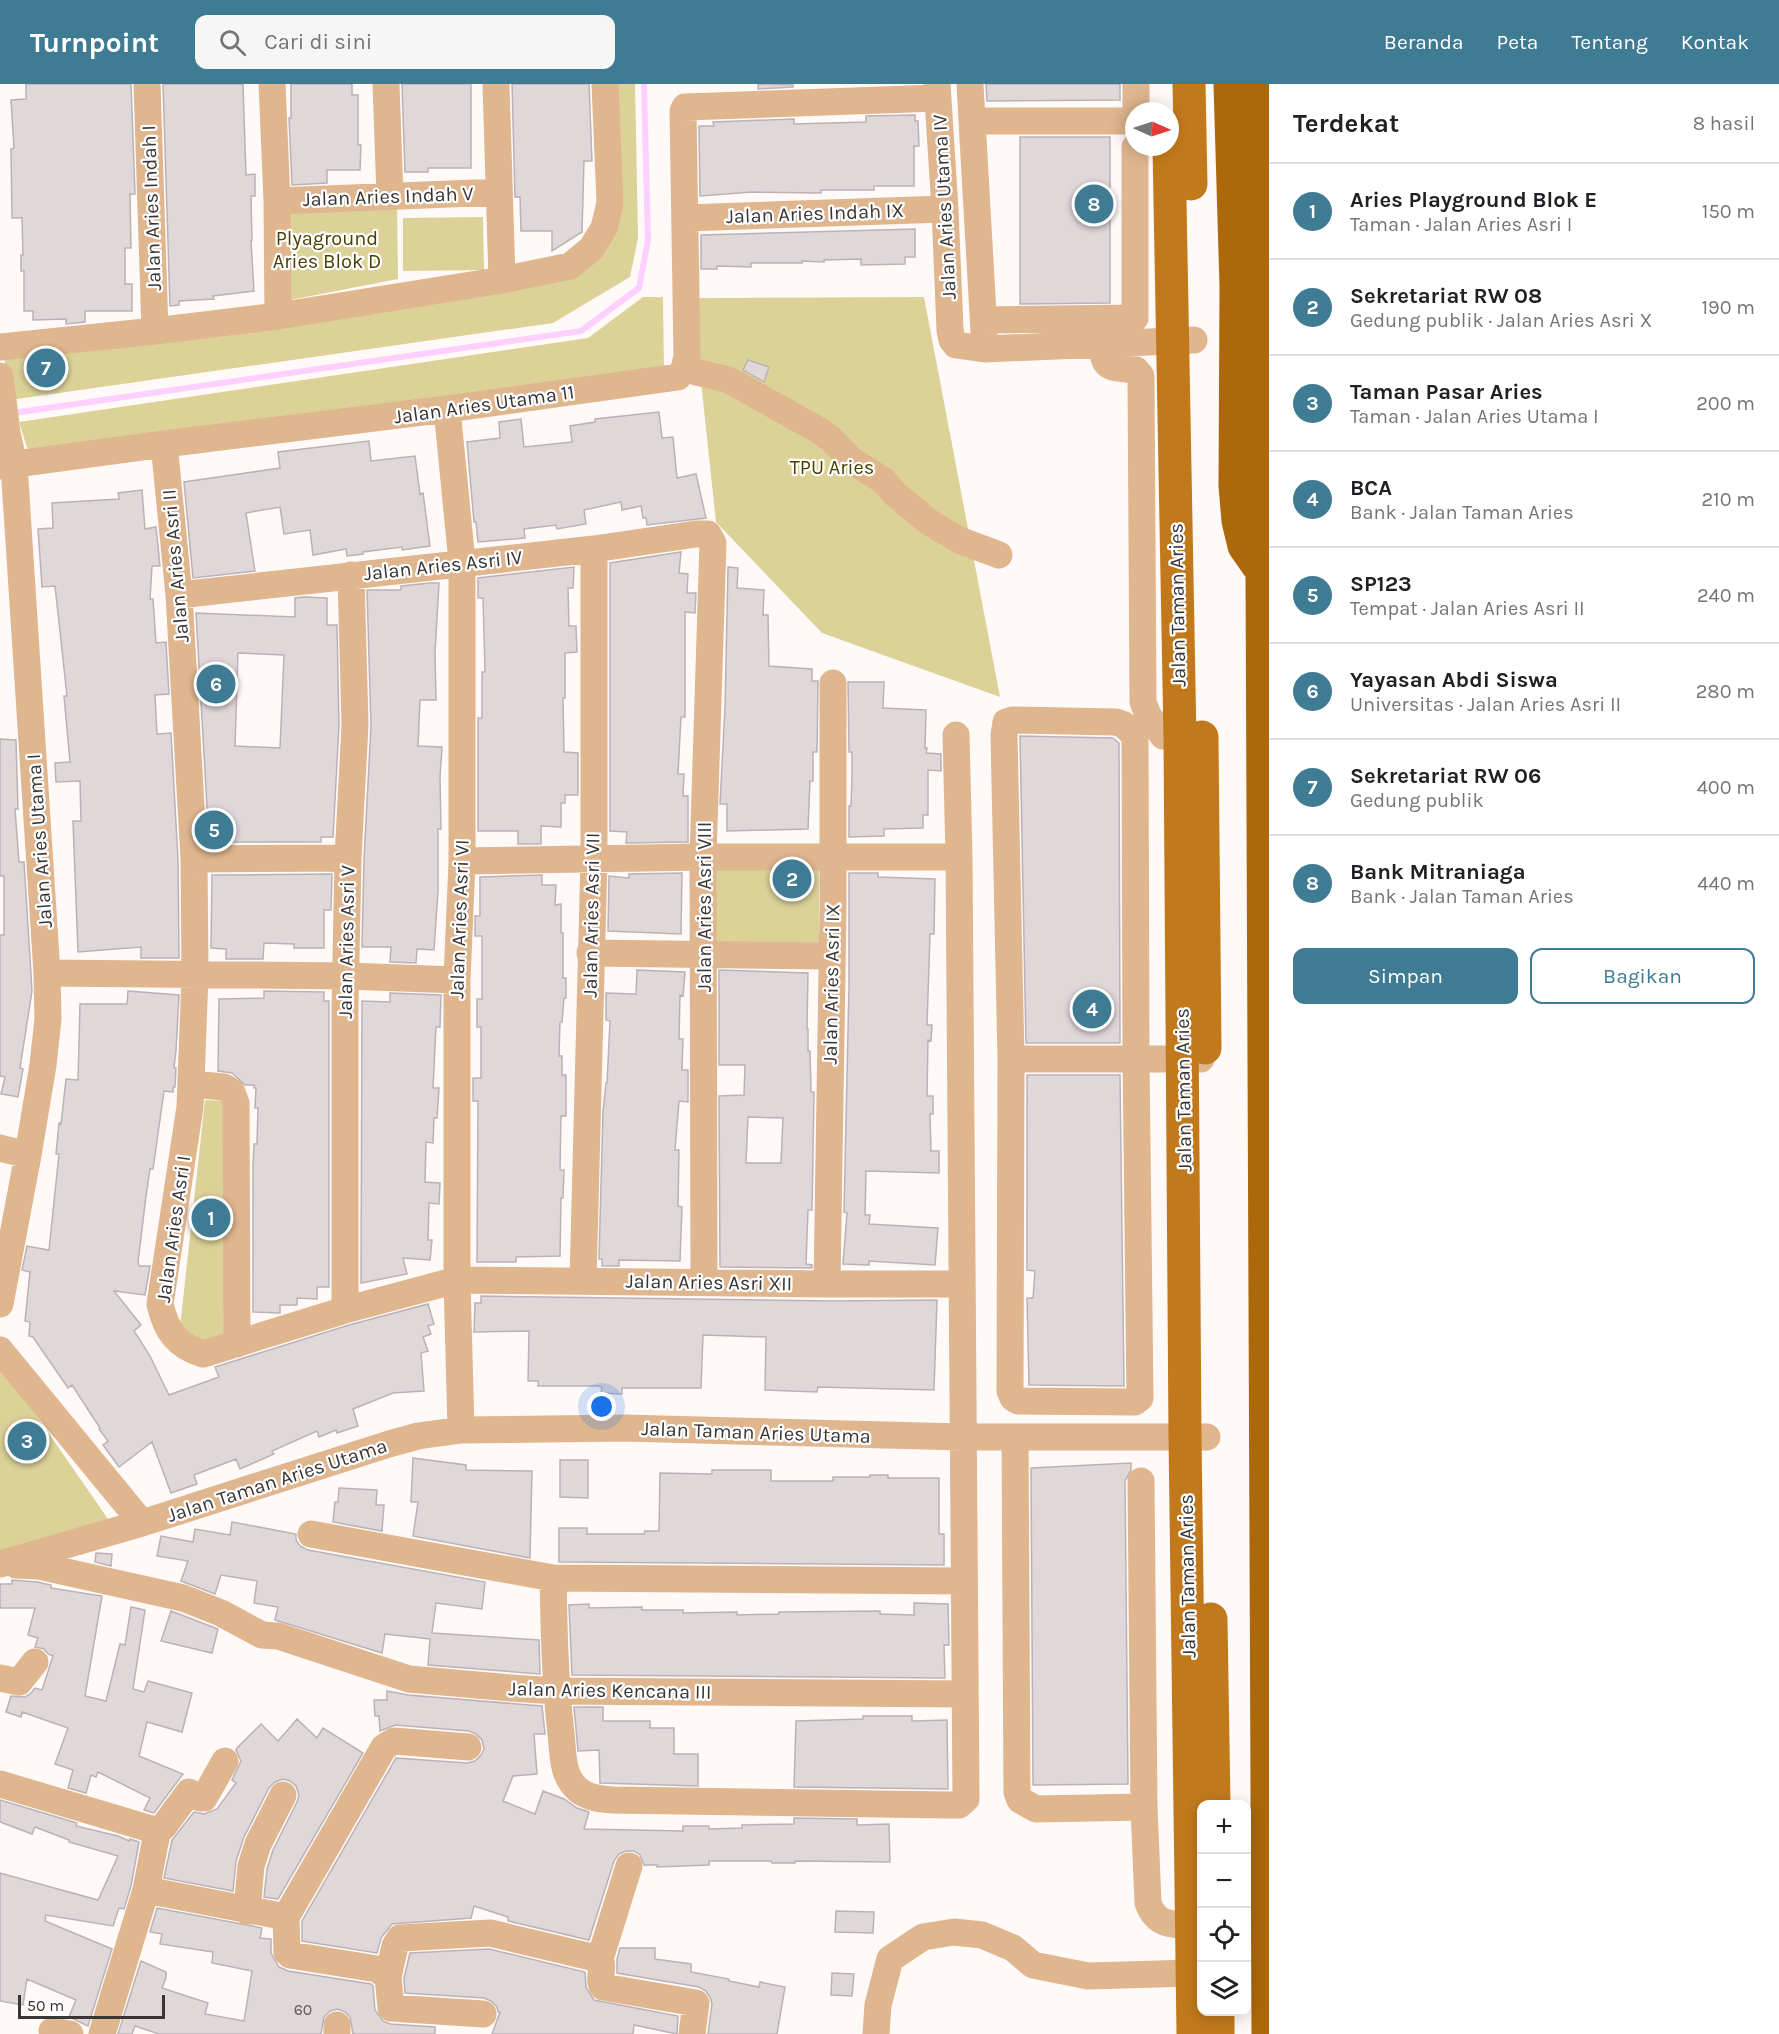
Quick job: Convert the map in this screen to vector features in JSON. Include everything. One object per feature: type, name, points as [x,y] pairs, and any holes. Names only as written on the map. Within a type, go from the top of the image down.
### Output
[{"type":"highway","points":[[1230,84],[1236,286],[1235,486],[1238,521],[1244,546],[1263,573]]},
{"type":"highway","points":[[1260,84],[1268,2034]]},
{"type":"main road","points":[[1168,84],[1168,102]]},
{"type":"main road","name":"Jalan Taman Aries","points":[[1189,84],[1183,340],[1191,738],[1194,1060],[1196,1437],[1192,1925],[1196,1979],[1193,2034]]},
{"type":"main road","name":"Jalan Taman Aries","points":[[1170,156],[1183,340]]},
{"type":"main road","name":"Jalan Taman Aries","points":[[1196,1437],[1214,1800]]},
{"type":"main road","points":[[1218,2016],[1218,2034]]},
{"type":"street","name":"Jalan Aries Indah I","points":[[147,84],[155,331]]},
{"type":"street","points":[[272,84],[277,201],[278,316]]},
{"type":"street","points":[[386,84],[390,196]]},
{"type":"street","points":[[496,84],[502,280]]},
{"type":"street","points":[[0,347],[278,316],[502,280],[570,266],[591,249],[604,228],[610,203],[605,84]]},
{"type":"street","points":[[970,84],[985,349],[1102,343],[1136,330]]},
{"type":"street","points":[[1136,84],[1136,102]]},
{"type":"street","points":[[937,91],[685,107],[683,111],[687,356],[684,369],[729,380],[820,431],[851,460],[884,481],[895,494],[929,522],[959,540],[999,555]]},
{"type":"street","name":"Jalan Aries Utama IV","points":[[937,91],[950,330],[956,345],[985,349]]},
{"type":"street","points":[[972,121],[1125,121]]},
{"type":"street","points":[[1135,156],[1136,330]]},
{"type":"street","name":"Jalan Aries Indah V","points":[[277,201],[499,192]]},
{"type":"street","name":"Jalan Aries Indah IX","points":[[685,218],[945,209]]},
{"type":"street","points":[[985,320],[1136,330],[1183,340]]},
{"type":"street","points":[[1102,343],[1102,358],[1106,364],[1136,370],[1141,376],[1143,702],[1148,715],[1163,736],[1191,738]]},
{"type":"street","name":"Jalan Aries Utama 11","points":[[7,466],[164,444],[447,410],[678,377],[684,369]]},
{"type":"street","name":"Jalan Aries Utama I","points":[[0,379],[7,433],[7,466],[47,973],[47,1030],[28,1155],[0,1304]]},
{"type":"street","name":"Jalan Aries Asri VI","points":[[447,410],[462,562],[462,861],[457,980],[457,1280],[461,1430]]},
{"type":"street","name":"Jalan Aries Asri II","points":[[164,444],[179,595],[194,859],[195,976]]},
{"type":"street","name":"Jalan Aries Asri IV","points":[[179,595],[594,549],[708,534]]},
{"type":"street","name":"Jalan Aries Asri VIII","points":[[704,1282],[703,857],[714,543],[708,534]]},
{"type":"street","name":"Jalan Aries Asri VII","points":[[583,1281],[594,858],[594,549]]},
{"type":"street","name":"Jalan Aries Asri V","points":[[345,1310],[348,858],[355,725],[351,575]]},
{"type":"street","name":"Jalan Aries Asri IX","points":[[827,1284],[833,683]]},
{"type":"street","points":[[1012,720],[1116,722],[1124,725],[1136,736],[1136,1059],[1140,1398],[1135,1402],[1023,1401],[1013,1398],[1010,1391],[1011,1059],[1004,735],[1006,722],[1012,720]]},
{"type":"street","points":[[553,1578],[556,1691],[564,1763],[572,1784],[580,1791],[595,1798],[948,1805],[959,1805],[966,1799],[959,857],[956,735]]},
{"type":"street","points":[[462,861],[703,857],[959,857]]},
{"type":"street","points":[[194,859],[348,858]]},
{"type":"street","points":[[590,953],[830,956]]},
{"type":"street","points":[[47,973],[346,976],[457,980]]},
{"type":"street","name":"Jalan Aries Asri I","points":[[195,976],[192,1084],[160,1304],[164,1321],[171,1334],[189,1350],[203,1354],[345,1310],[457,1280]]},
{"type":"street","points":[[1011,1059],[1194,1060]]},
{"type":"street","points":[[192,1084],[224,1087],[232,1092],[236,1103],[237,1344]]},
{"type":"street","points":[[0,1148],[28,1155]]},
{"type":"street","name":"Jalan Aries Asri XII","points":[[457,1280],[961,1284]]},
{"type":"street","points":[[0,1350],[142,1523]]},
{"type":"street","points":[[1023,1401],[1017,1437],[1017,1792],[1020,1800],[1036,1809],[1144,1807]]},
{"type":"street","name":"Jalan Taman Aries Utama","points":[[0,1564],[142,1523],[389,1444],[418,1436],[461,1430],[626,1428],[962,1437],[1196,1437]]},
{"type":"street","points":[[1141,1481],[1144,1807],[1148,1903],[1152,1914],[1159,1921],[1192,1925]]},
{"type":"street","points":[[311,1534],[553,1578],[964,1581]]},
{"type":"street","name":"Jalan Aries Kencana III","points":[[0,1564],[39,1566],[183,1598],[221,1613],[262,1635],[278,1636],[409,1679],[556,1691],[965,1694]]},
{"type":"street","points":[[0,1678],[19,1682],[35,1662]]},
{"type":"street","points":[[388,1977],[377,1969],[290,1955],[285,1948],[286,1917],[384,1747],[394,1741],[468,1747]]},
{"type":"street","points":[[102,2034],[146,1890],[156,1833],[164,1826],[189,1792],[204,1798],[225,1761]]},
{"type":"street","points":[[0,1784],[151,1829],[156,1833]]},
{"type":"street","points":[[248,1911],[251,1866],[258,1844],[284,1795]]},
{"type":"street","points":[[629,1866],[600,1959],[602,1963],[600,1981],[603,1987],[696,2003],[692,2034]]},
{"type":"street","points":[[146,1890],[286,1917]]},
{"type":"street","points":[[876,2034],[878,2006],[890,1959],[923,1938],[954,1932],[982,1935],[1013,1948],[1033,1965],[1088,1976],[1196,1979]]},
{"type":"street","points":[[483,2014],[391,2008],[388,1977],[395,1946],[400,1938],[490,1933],[600,1959]]},
{"type":"green space","points":[[610,84],[635,84],[638,238],[630,277],[553,323],[10,400],[4,357],[559,279],[598,244]]},
{"type":"green space","name":"Plyaground Aries Blok D","points":[[397,203],[398,279],[285,301],[283,209]]},
{"type":"green space","points":[[483,217],[484,270],[403,271],[403,218]]},
{"type":"green space","points":[[643,297],[663,297],[664,370],[29,454],[19,422],[588,338]]},
{"type":"green space","name":"TPU Aries","points":[[924,297],[1000,697],[822,633],[716,522],[692,298]]},
{"type":"green space","points":[[819,864],[819,953],[709,951],[712,870]]},
{"type":"green space","points":[[205,1100],[229,1101],[232,1342],[193,1356],[179,1336]]},
{"type":"green space","points":[[0,1363],[108,1519],[0,1553]]},
{"type":"building","points":[[26,84],[131,84],[135,194],[130,194],[131,248],[125,248],[125,284],[132,284],[132,311],[85,311],[85,322],[66,324],[66,319],[33,320],[33,311],[24,311],[24,271],[21,271],[22,218],[12,218],[11,149],[14,148],[11,100],[26,99]]},
{"type":"building","points":[[163,84],[243,84],[246,175],[255,174],[255,196],[251,196],[254,291],[213,296],[214,299],[179,301],[179,305],[170,306]]},
{"type":"building","points":[[291,84],[352,84],[352,95],[358,95],[360,170],[327,170],[327,183],[292,185],[289,118],[291,118]]},
{"type":"building","points":[[402,84],[471,84],[471,168],[428,168],[428,172],[405,172]]},
{"type":"building","points":[[512,84],[589,84],[592,161],[584,161],[582,232],[552,251],[552,231],[521,231],[520,197],[515,197]]},
{"type":"building","points":[[758,84],[793,85],[793,87],[758,89]]},
{"type":"building","points":[[986,84],[1120,84],[1120,100],[987,101]]},
{"type":"building","points":[[915,115],[915,121],[918,121],[919,146],[914,146],[914,186],[874,186],[874,190],[821,190],[821,193],[752,192],[700,196],[699,126],[714,126],[713,122],[794,119],[794,124],[866,122],[866,116]]},
{"type":"building","points":[[1020,137],[1110,137],[1110,303],[1020,304]]},
{"type":"building","points":[[915,229],[915,257],[905,257],[905,264],[861,265],[861,259],[802,261],[802,263],[751,263],[751,267],[717,266],[717,269],[701,269],[701,235]]},
{"type":"building","points":[[59,358],[61,375],[32,378],[30,361]]},
{"type":"building","points":[[748,360],[769,367],[764,382],[743,370]]},
{"type":"building","points":[[659,412],[662,438],[673,437],[677,478],[696,474],[706,518],[647,525],[641,506],[622,510],[621,502],[584,510],[586,524],[557,529],[556,525],[524,529],[525,538],[478,542],[467,442],[500,438],[499,422],[521,419],[524,447],[572,442],[570,426],[595,422],[595,419]]},
{"type":"building","points":[[369,441],[371,461],[415,456],[420,494],[423,493],[430,546],[402,550],[402,547],[347,556],[346,549],[313,555],[310,530],[284,534],[280,507],[246,513],[255,571],[193,578],[184,482],[280,468],[278,452]]},
{"type":"building","points":[[142,490],[145,529],[156,527],[160,566],[152,566],[150,599],[153,599],[156,643],[166,642],[169,694],[155,695],[157,734],[171,733],[178,860],[179,958],[141,958],[141,947],[78,952],[73,821],[81,821],[80,781],[56,782],[55,763],[70,762],[64,696],[67,696],[55,586],[42,587],[38,529],[53,528],[52,503],[119,499],[118,493]]},
{"type":"building","points":[[681,552],[679,573],[688,574],[687,593],[696,593],[695,613],[685,612],[685,717],[681,717],[678,774],[684,774],[683,796],[688,796],[688,842],[626,843],[627,832],[610,831],[610,563]]},
{"type":"building","points":[[574,567],[573,588],[568,588],[569,626],[576,626],[577,652],[565,653],[565,698],[563,698],[564,752],[578,753],[578,795],[565,795],[565,803],[561,803],[561,827],[541,826],[541,844],[518,844],[518,831],[478,831],[478,718],[482,718],[482,672],[485,672],[483,598],[478,598],[478,578]]},
{"type":"building","points":[[728,567],[738,568],[737,588],[764,590],[763,615],[768,615],[769,666],[812,669],[812,681],[818,681],[817,752],[813,752],[813,781],[810,781],[808,829],[727,831],[727,804],[720,804]]},
{"type":"building","points":[[439,583],[435,653],[436,700],[420,700],[418,746],[442,747],[441,829],[438,829],[438,891],[434,950],[417,949],[416,963],[390,962],[391,947],[362,947],[371,726],[367,590],[401,590],[401,586]]},
{"type":"building","points":[[295,598],[327,598],[327,625],[337,625],[339,725],[333,837],[321,837],[321,842],[209,842],[196,613],[295,617]],"holes":[[[238,653],[284,655],[280,748],[235,746]]]},
{"type":"building","points":[[848,682],[884,682],[883,708],[926,710],[926,753],[941,754],[941,771],[928,770],[928,815],[923,815],[923,828],[884,829],[884,836],[849,837],[852,752],[849,752]]},
{"type":"building","points":[[1020,736],[1113,738],[1119,743],[1120,1043],[1026,1043]]},
{"type":"building","points":[[0,739],[16,740],[18,809],[15,809],[19,862],[24,862],[32,991],[20,1068],[23,1069],[18,1097],[1,1094],[5,1077],[0,1076],[0,935],[4,935],[4,876],[0,876]]},
{"type":"building","points":[[682,873],[681,934],[608,931],[609,876],[629,878],[629,874]]},
{"type":"building","points":[[849,873],[878,873],[878,877],[935,879],[934,934],[930,934],[927,1025],[932,1025],[931,1041],[928,1040],[927,1096],[933,1096],[933,1114],[930,1114],[931,1151],[939,1151],[939,1173],[866,1171],[865,1215],[870,1215],[869,1224],[938,1228],[935,1265],[869,1261],[869,1265],[843,1264],[847,1213],[844,1212]]},
{"type":"building","points":[[332,874],[331,910],[324,910],[324,948],[294,948],[294,944],[264,943],[263,959],[226,959],[226,949],[211,948],[212,875]]},
{"type":"building","points":[[542,875],[542,885],[556,885],[555,905],[561,904],[563,978],[566,978],[566,998],[564,998],[562,1022],[560,1022],[559,1056],[562,1056],[562,1075],[566,1075],[566,1116],[561,1116],[560,1170],[564,1170],[560,1256],[516,1257],[516,1262],[477,1262],[478,1101],[473,1101],[473,1078],[481,1078],[481,1027],[477,1027],[477,999],[482,999],[482,936],[475,936],[475,916],[480,916],[480,877]]},
{"type":"building","points":[[637,970],[685,972],[683,996],[680,995],[679,1039],[683,1039],[682,1070],[688,1070],[688,1102],[679,1101],[675,1150],[679,1150],[678,1206],[682,1207],[680,1261],[619,1260],[619,1266],[602,1266],[602,1259],[599,1259],[603,1112],[610,1021],[606,1020],[606,993],[636,994]]},
{"type":"building","points":[[719,970],[808,973],[808,1051],[810,1051],[811,1092],[814,1092],[812,1210],[808,1210],[806,1264],[812,1265],[812,1268],[720,1267],[719,1096],[744,1095],[745,1065],[719,1065]],"holes":[[[748,1117],[783,1118],[781,1163],[746,1163]]]},
{"type":"building","points":[[128,991],[179,995],[174,1068],[176,1068],[175,1087],[173,1087],[173,1092],[164,1091],[153,1169],[150,1169],[138,1262],[139,1266],[150,1266],[145,1295],[114,1291],[141,1325],[134,1331],[150,1356],[169,1395],[219,1377],[215,1367],[349,1325],[428,1304],[434,1324],[428,1326],[431,1334],[423,1337],[428,1351],[421,1353],[424,1391],[393,1393],[353,1409],[358,1426],[337,1433],[336,1430],[319,1437],[317,1431],[272,1451],[274,1454],[240,1469],[236,1459],[194,1475],[197,1484],[171,1493],[152,1442],[119,1467],[103,1445],[108,1441],[100,1428],[72,1385],[68,1388],[33,1337],[29,1336],[30,1322],[25,1321],[30,1272],[22,1270],[27,1246],[49,1250],[59,1154],[56,1154],[59,1123],[61,1124],[66,1079],[78,1080],[80,1004],[127,1004]]},
{"type":"building","points":[[264,991],[324,992],[324,1001],[329,1001],[329,1287],[317,1287],[317,1299],[297,1298],[297,1305],[280,1305],[280,1313],[253,1312],[253,1166],[254,1144],[257,1144],[258,1108],[255,1108],[256,1088],[254,1085],[245,1085],[232,1073],[218,1071],[219,999],[264,998]]},
{"type":"building","points":[[390,993],[441,995],[440,1027],[436,1027],[433,1088],[439,1088],[437,1118],[434,1118],[433,1143],[426,1142],[425,1182],[440,1183],[439,1204],[429,1203],[428,1240],[432,1240],[430,1260],[403,1258],[407,1274],[361,1283],[362,1001],[390,1002]]},
{"type":"building","points":[[1027,1075],[1120,1075],[1124,1386],[1029,1385],[1027,1298],[1033,1298],[1035,1271],[1027,1270]]},
{"type":"building","points":[[481,1296],[831,1301],[937,1300],[934,1390],[818,1387],[817,1392],[765,1390],[766,1337],[703,1335],[701,1388],[622,1388],[622,1394],[601,1393],[602,1387],[598,1386],[538,1386],[538,1381],[528,1381],[529,1331],[474,1332],[475,1303],[481,1303]]},
{"type":"building","points":[[413,1458],[466,1465],[466,1470],[532,1471],[530,1558],[413,1536],[418,1502],[411,1502]]},
{"type":"building","points":[[560,1460],[588,1460],[588,1498],[560,1497]]},
{"type":"building","points":[[1131,1463],[1131,1470],[1125,1481],[1128,1784],[1033,1785],[1031,1468]]},
{"type":"building","points":[[712,1470],[771,1470],[771,1481],[833,1481],[833,1477],[870,1477],[870,1475],[888,1475],[888,1478],[939,1478],[939,1534],[944,1534],[944,1565],[559,1562],[559,1528],[587,1528],[587,1534],[644,1534],[645,1531],[659,1531],[660,1473],[712,1474]]},
{"type":"building","points":[[339,1488],[377,1490],[376,1505],[384,1505],[382,1531],[333,1522]]},
{"type":"building","points":[[232,1522],[296,1534],[296,1540],[300,1546],[308,1550],[485,1582],[482,1609],[436,1603],[432,1633],[539,1640],[540,1674],[428,1665],[430,1639],[385,1634],[382,1653],[275,1620],[278,1607],[254,1603],[257,1581],[221,1575],[215,1594],[181,1581],[188,1561],[157,1556],[161,1536],[193,1542],[195,1529],[230,1535]]},
{"type":"building","points":[[96,1553],[112,1554],[111,1566],[95,1562]]},
{"type":"building","points":[[12,1580],[37,1582],[51,1585],[51,1588],[102,1596],[85,1696],[106,1701],[120,1644],[125,1645],[131,1607],[145,1610],[133,1689],[144,1692],[148,1681],[192,1693],[182,1732],[147,1722],[139,1756],[183,1774],[154,1813],[144,1810],[150,1798],[98,1772],[96,1777],[91,1775],[86,1793],[68,1788],[73,1770],[55,1764],[68,1728],[22,1712],[21,1717],[6,1712],[11,1696],[25,1697],[35,1688],[42,1690],[53,1656],[44,1649],[35,1647],[38,1638],[28,1635],[35,1608],[0,1608],[0,1584],[12,1584]]},
{"type":"building","points":[[914,1603],[948,1604],[949,1645],[944,1645],[945,1678],[572,1675],[569,1605],[589,1604],[589,1608],[642,1607],[642,1610],[683,1610],[683,1613],[737,1612],[737,1615],[779,1614],[779,1612],[880,1611],[880,1614],[914,1615]]},
{"type":"building","points":[[171,1611],[218,1629],[212,1653],[161,1641]]},
{"type":"building","points":[[387,1691],[408,1695],[542,1706],[545,1734],[534,1734],[537,1774],[513,1776],[503,1801],[535,1814],[543,1791],[589,1812],[584,1829],[683,1831],[683,1826],[709,1826],[709,1829],[742,1828],[742,1825],[794,1824],[794,1818],[857,1819],[857,1825],[889,1824],[890,1862],[709,1861],[709,1865],[657,1867],[657,1865],[644,1865],[640,1855],[634,1851],[626,1851],[619,1854],[614,1861],[589,1940],[508,1921],[508,1917],[474,1906],[471,1918],[392,1924],[381,1938],[377,1953],[302,1941],[302,1921],[396,1758],[467,1763],[475,1761],[484,1749],[482,1740],[469,1731],[395,1725],[380,1731],[379,1716],[375,1716],[374,1700],[387,1700]]},
{"type":"building","points":[[574,1707],[603,1707],[603,1721],[650,1721],[650,1728],[674,1728],[674,1754],[698,1754],[698,1786],[600,1783],[599,1750],[578,1751]]},
{"type":"building","points":[[863,1716],[912,1716],[912,1721],[947,1720],[948,1789],[794,1787],[796,1721],[863,1719]]},
{"type":"building","points":[[297,1719],[317,1738],[323,1728],[363,1753],[278,1899],[264,1897],[267,1869],[273,1850],[299,1795],[296,1786],[283,1779],[275,1782],[269,1788],[244,1837],[236,1861],[233,1891],[164,1878],[172,1840],[194,1812],[204,1814],[217,1809],[236,1783],[232,1780],[241,1761],[237,1748],[261,1724],[278,1741]]},
{"type":"building","points":[[0,1800],[77,1823],[76,1826],[139,1842],[131,1886],[124,1909],[119,1908],[113,1926],[46,1915],[45,1921],[112,1949],[88,2026],[69,2017],[76,2000],[27,1979],[23,2005],[0,2001],[0,1873],[98,1900],[118,1856],[69,1842],[69,1840],[35,1827],[32,1834],[0,1822]]},
{"type":"building","points":[[157,1908],[262,1928],[260,1938],[271,1939],[271,1953],[279,1967],[288,1971],[371,1984],[375,2010],[383,2021],[390,2024],[435,2027],[435,2034],[353,2034],[350,2017],[338,2009],[330,2011],[324,2017],[321,2034],[159,2034],[135,2026],[132,2034],[118,2034],[141,1961],[166,1972],[162,1988],[208,2003],[205,2014],[244,2021],[252,1971],[212,1963],[213,1952],[160,1944],[162,1934],[150,1932]]},
{"type":"building","points":[[836,1911],[874,1912],[873,1933],[835,1932]]},
{"type":"building","points":[[620,1948],[655,1948],[655,1959],[691,1964],[691,1972],[759,1987],[760,1982],[785,1987],[777,2034],[708,2034],[712,2004],[706,1991],[699,1987],[617,1973]]},
{"type":"building","points":[[489,1949],[585,1972],[586,1987],[594,2000],[678,2016],[677,2034],[634,2025],[633,2034],[492,2034],[500,2012],[491,2001],[484,1998],[405,1993],[404,1978],[410,1953]]},
{"type":"building","points":[[832,1973],[854,1974],[852,1996],[831,1995]]},
{"type":"waterway","points":[[13,413],[581,331],[639,288],[648,240],[644,84]]},
{"type":"place","name":"Bank Mitraniaga","points":[[1094,204]]},
{"type":"place","name":"Sekretariat RW 06","points":[[46,368]]},
{"type":"place","name":"Yayasan Abdi Siswa","points":[[216,684]]},
{"type":"place","name":"SP123","points":[[214,830]]},
{"type":"place","name":"Sekretariat RW 08","points":[[792,879]]},
{"type":"place","name":"BCA","points":[[1092,1009]]},
{"type":"place","name":"Aries Playground Blok E","points":[[211,1218]]},
{"type":"place","name":"Taman Pasar Aries","points":[[27,1441]]}]
